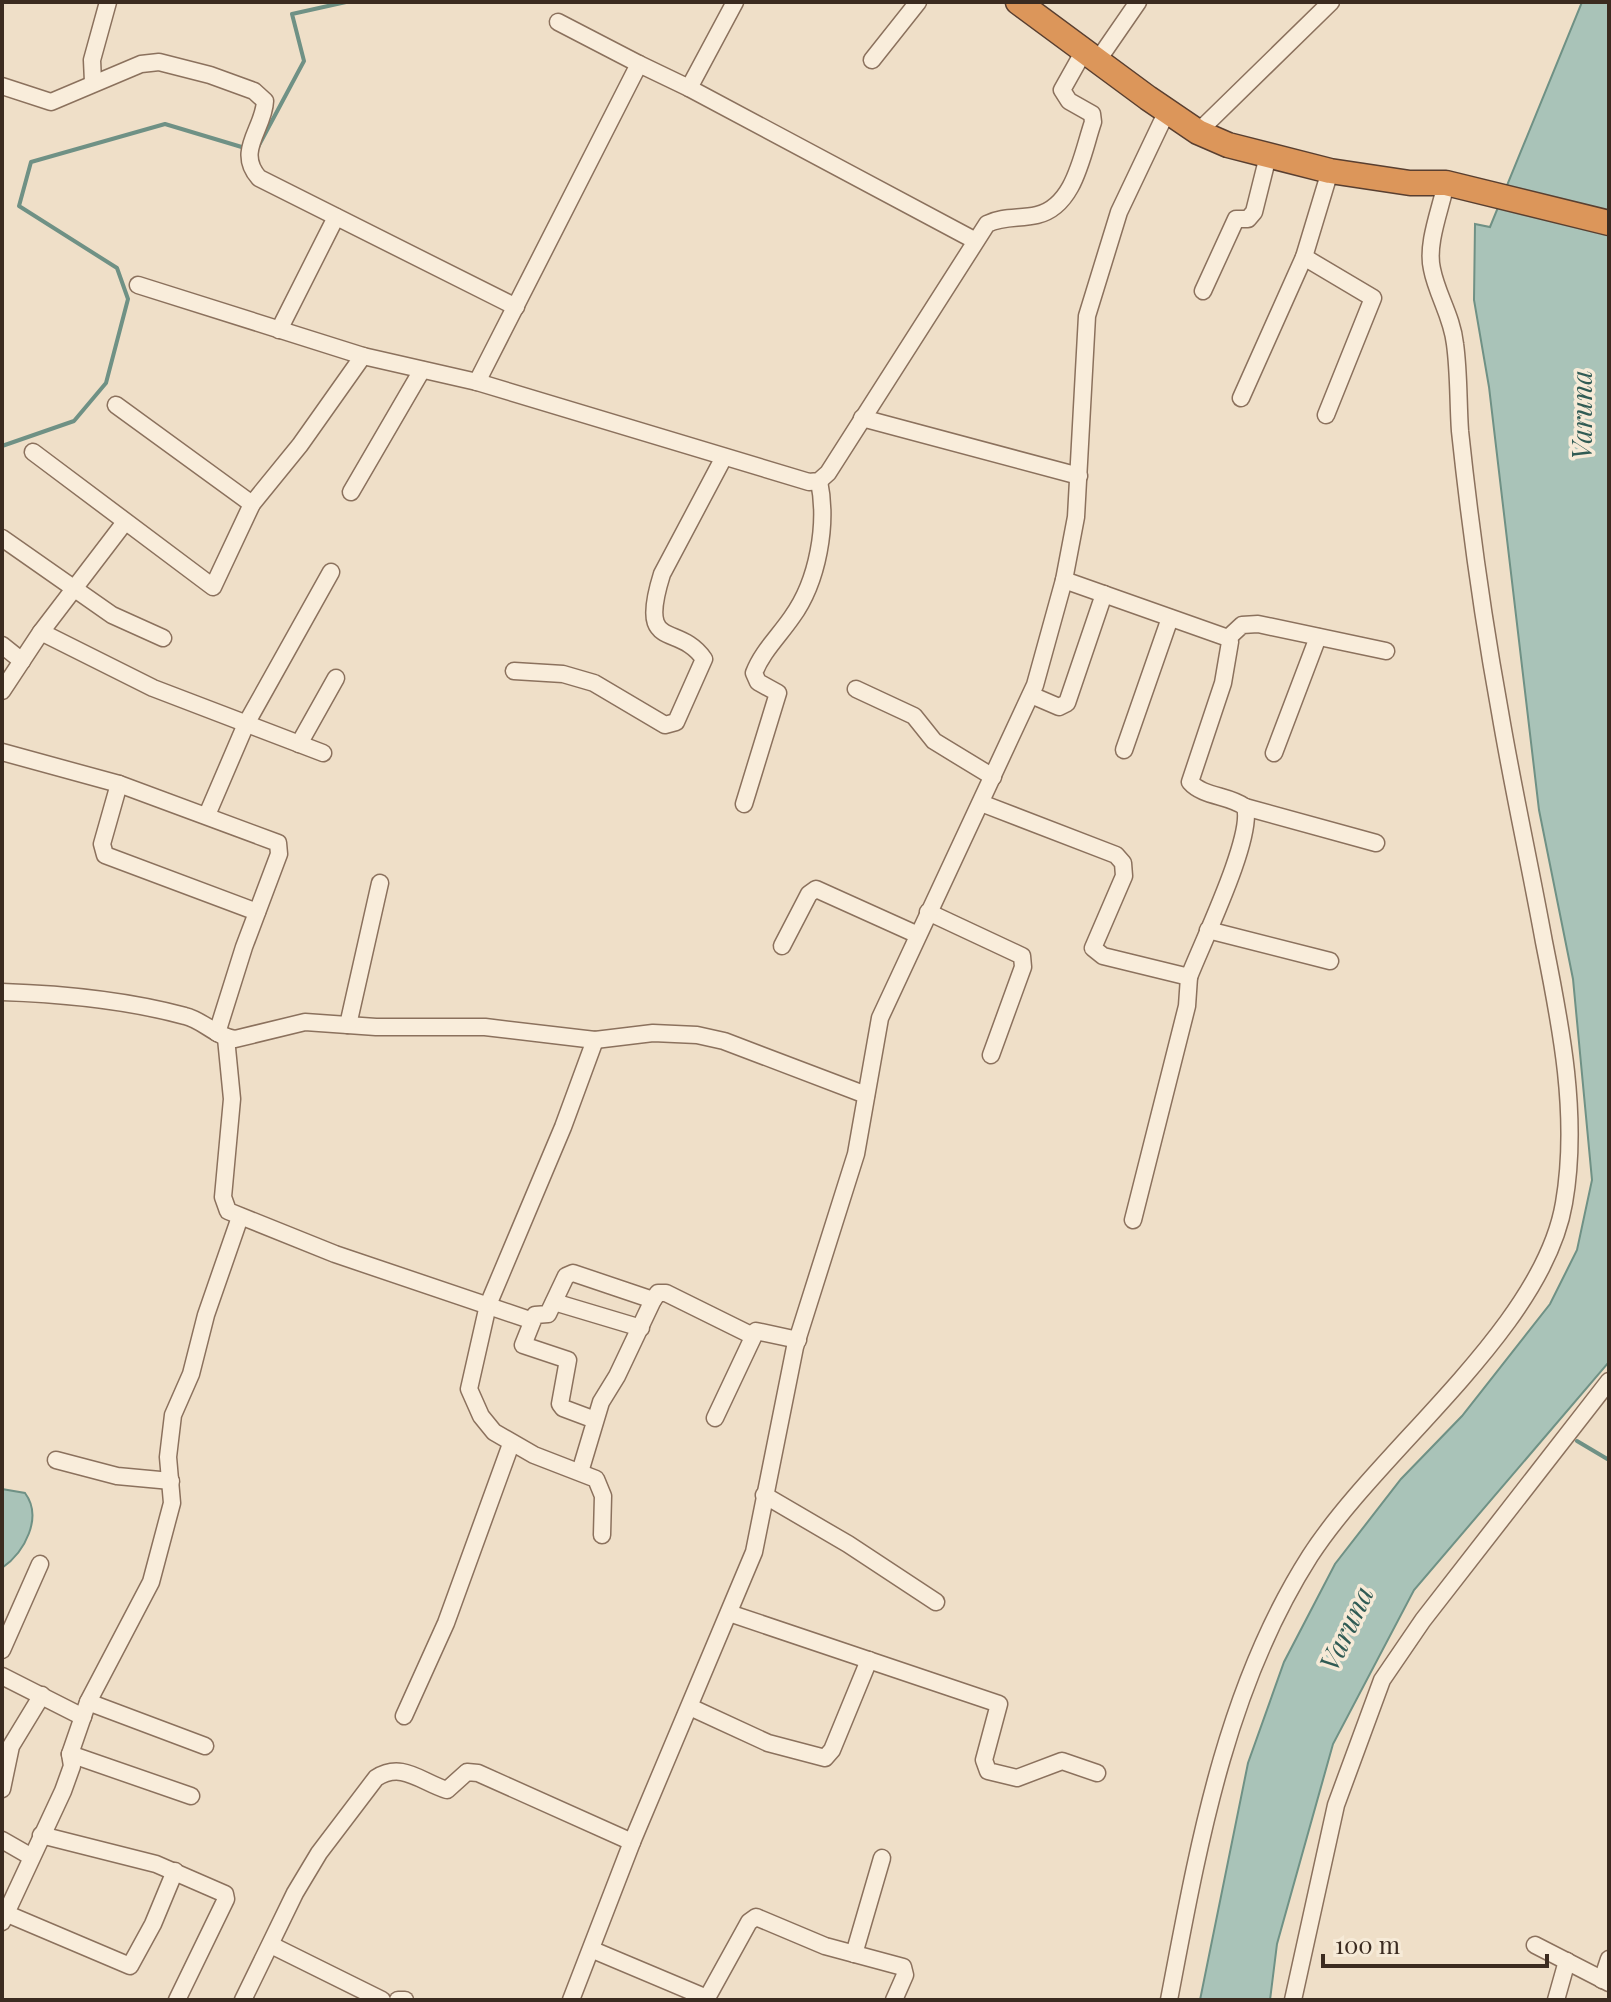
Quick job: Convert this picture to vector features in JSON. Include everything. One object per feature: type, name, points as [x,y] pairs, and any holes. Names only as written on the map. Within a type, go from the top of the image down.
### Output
[{"type":"highway","points":[[1018,2],[1203,127],[1327,159],[1411,171],[1491,197],[1609,223]]},
{"type":"highway","points":[[1044,2],[1096,52],[1167,111],[1268,156],[1330,171],[1410,183],[1440,182]]},
{"type":"street","points":[[93,82],[92,60],[108,2]]},
{"type":"street","points":[[689,88],[735,2]]},
{"type":"street","points":[[872,60],[918,2]]},
{"type":"street","points":[[138,285],[363,356],[477,382],[809,482],[819,481],[828,473],[987,224],[997,219],[1039,215],[1054,208],[1065,195],[1093,122],[1092,114],[1069,101],[1062,90],[1138,2]]},
{"type":"street","points":[[1203,127],[1331,2]]},
{"type":"street","points":[[558,22],[974,240]]},
{"type":"street","points":[[2,86],[51,102],[67,98],[93,82],[141,64],[159,62],[176,64],[254,91],[262,96],[265,108],[250,149],[250,166],[259,178],[516,307]]},
{"type":"street","points":[[477,382],[639,64]]},
{"type":"street","points":[[571,2000],[593,1950],[632,1842],[754,1552],[798,1340],[856,1154],[880,1018],[1031,695],[1064,580],[1079,476],[1087,316],[1119,212],[1167,111]]},
{"type":"street","points":[[1203,291],[1236,219],[1248,219],[1254,212],[1268,156]]},
{"type":"street","points":[[1241,398],[1304,257],[1330,171]]},
{"type":"street","points":[[1169,2000],[1207,1814],[1246,1682],[1270,1630],[1307,1561],[1337,1517],[1527,1296],[1555,1239],[1564,1207],[1569,1167],[1569,1110],[1558,1010],[1497,694],[1460,430],[1455,343],[1449,310],[1431,266],[1440,182]]},
{"type":"street","points":[[279,330],[336,217]]},
{"type":"street","points":[[1304,257],[1373,298],[1326,415]]},
{"type":"street","points":[[33,452],[213,587],[252,504],[300,445],[363,356]]},
{"type":"street","points":[[351,492],[422,370]]},
{"type":"street","points":[[116,405],[252,504]]},
{"type":"street","points":[[862,418],[1079,476]]},
{"type":"street","points":[[514,671],[563,674],[594,683],[665,725],[676,722],[704,659],[698,651],[660,629],[654,619],[656,594],[662,574],[724,457]]},
{"type":"street","points":[[744,804],[778,693],[758,682],[754,673],[759,660],[795,615],[808,586],[822,525],[819,481]]},
{"type":"street","points":[[2,691],[41,632],[125,522]]},
{"type":"street","points":[[2,538],[112,615],[163,638]]},
{"type":"street","points":[[207,815],[246,724],[331,572]]},
{"type":"street","points":[[1064,580],[1228,638]]},
{"type":"street","points":[[1031,695],[1059,707],[1067,703],[1104,594]]},
{"type":"street","points":[[1124,750],[1170,618]]},
{"type":"street","points":[[1228,638],[1247,623],[1386,651]]},
{"type":"street","points":[[41,632],[153,688],[323,753]]},
{"type":"street","points":[[1274,753],[1318,637]]},
{"type":"street","points":[[1228,638],[1230,647],[1223,683],[1190,782],[1196,789],[1245,807],[1376,843]]},
{"type":"street","points":[[2,645],[22,661]]},
{"type":"street","points":[[299,744],[336,678]]},
{"type":"street","points":[[856,689],[914,716],[934,741],[993,777]]},
{"type":"street","points":[[2,752],[119,784],[278,843],[279,854],[257,912],[222,1036],[232,1099],[223,1197],[228,1211],[335,1254],[530,1320]]},
{"type":"street","points":[[119,784],[102,844],[105,855],[257,912]]},
{"type":"street","points":[[981,803],[1116,855],[1123,863],[1124,876],[1093,948],[1103,956],[1189,977]]},
{"type":"street","points":[[1133,1220],[1187,1006],[1189,977],[1240,852],[1247,818],[1245,807]]},
{"type":"street","points":[[348,1025],[380,883]]},
{"type":"street","points":[[782,946],[809,894],[816,889],[918,935]]},
{"type":"street","points":[[928,912],[1022,956],[1023,967],[991,1055]]},
{"type":"street","points":[[1208,930],[1330,961]]},
{"type":"street","points":[[2,992],[64,994],[188,1016],[222,1036],[235,1039],[305,1022],[485,1027],[595,1040],[653,1033],[697,1035],[724,1041],[866,1095]]},
{"type":"street","points":[[595,1040],[563,1127],[488,1305],[469,1389],[481,1416],[511,1444],[596,1479],[601,1487],[602,1535]]},
{"type":"street","points":[[175,1871],[153,1924],[130,1966],[4,1917],[72,1766],[70,1754],[85,1710],[151,1582],[169,1525],[171,1481],[168,1457],[173,1415],[191,1374],[206,1315],[240,1217]]},
{"type":"street","points":[[595,1420],[560,1404],[568,1360],[523,1345],[530,1320],[535,1315],[548,1314],[566,1276],[573,1273],[653,1300]]},
{"type":"street","points":[[580,1472],[601,1402],[658,1293],[666,1293],[753,1336]]},
{"type":"street","points":[[554,1302],[641,1328]]},
{"type":"street","points":[[715,1418],[753,1336],[760,1329],[798,1340]]},
{"type":"street","points":[[1293,2000],[1336,1805],[1382,1680],[1423,1620],[1609,1381]]},
{"type":"street","points":[[404,1716],[446,1623],[511,1444]]},
{"type":"street","points":[[56,1460],[117,1476],[171,1481]]},
{"type":"street","points":[[764,1495],[848,1544],[936,1602]]},
{"type":"street","points":[[2,1650],[40,1564]]},
{"type":"street","points":[[729,1613],[999,1704],[984,1760],[988,1771],[1017,1778],[1062,1761],[1097,1773]]},
{"type":"street","points":[[690,1707],[768,1743],[825,1758],[832,1750],[869,1660]]},
{"type":"street","points":[[2,1676],[42,1695],[85,1710],[205,1746]]},
{"type":"street","points":[[2,1789],[11,1746],[42,1695]]},
{"type":"street","points":[[70,1754],[191,1796]]},
{"type":"street","points":[[243,2000],[319,1853],[376,1778],[387,1771],[413,1774],[447,1790],[467,1772],[478,1773],[632,1842]]},
{"type":"street","points":[[41,1835],[175,1871],[220,1890],[226,1899],[177,2000]]},
{"type":"street","points":[[2,1840],[30,1856]]},
{"type":"street","points":[[854,1954],[882,1858]]},
{"type":"street","points":[[593,1950],[707,1998],[749,1922],[756,1917],[854,1954],[903,1967],[905,1975],[894,2000]]},
{"type":"street","points":[[271,1945],[382,2000]]},
{"type":"street","points":[[1535,1945],[1605,1981],[1609,1959]]},
{"type":"street","points":[[1556,2000],[1567,1961]]},
{"type":"street","points":[[398,2000],[405,2000]]},
{"type":"water","name":"Varuna","points":[[1582,2],[1609,2],[1609,1362],[1414,1590],[1333,1744],[1277,1944],[1270,2000],[1200,2000],[1248,1763],[1284,1662],[1335,1564],[1401,1479],[1462,1416],[1550,1304],[1577,1250],[1592,1180],[1573,979],[1539,810],[1489,387],[1474,300],[1475,224],[1490,227]]},
{"type":"water","points":[[2,1489],[25,1493],[30,1502],[32,1523],[18,1553],[2,1568]]},
{"type":"waterway","points":[[258,147],[304,61],[292,14],[346,2]]},
{"type":"waterway","points":[[2,446],[74,421],[106,383],[128,299],[117,268],[19,206],[31,162],[165,124],[245,148]]},
{"type":"waterway","points":[[1577,1441],[1609,1460]]}]
